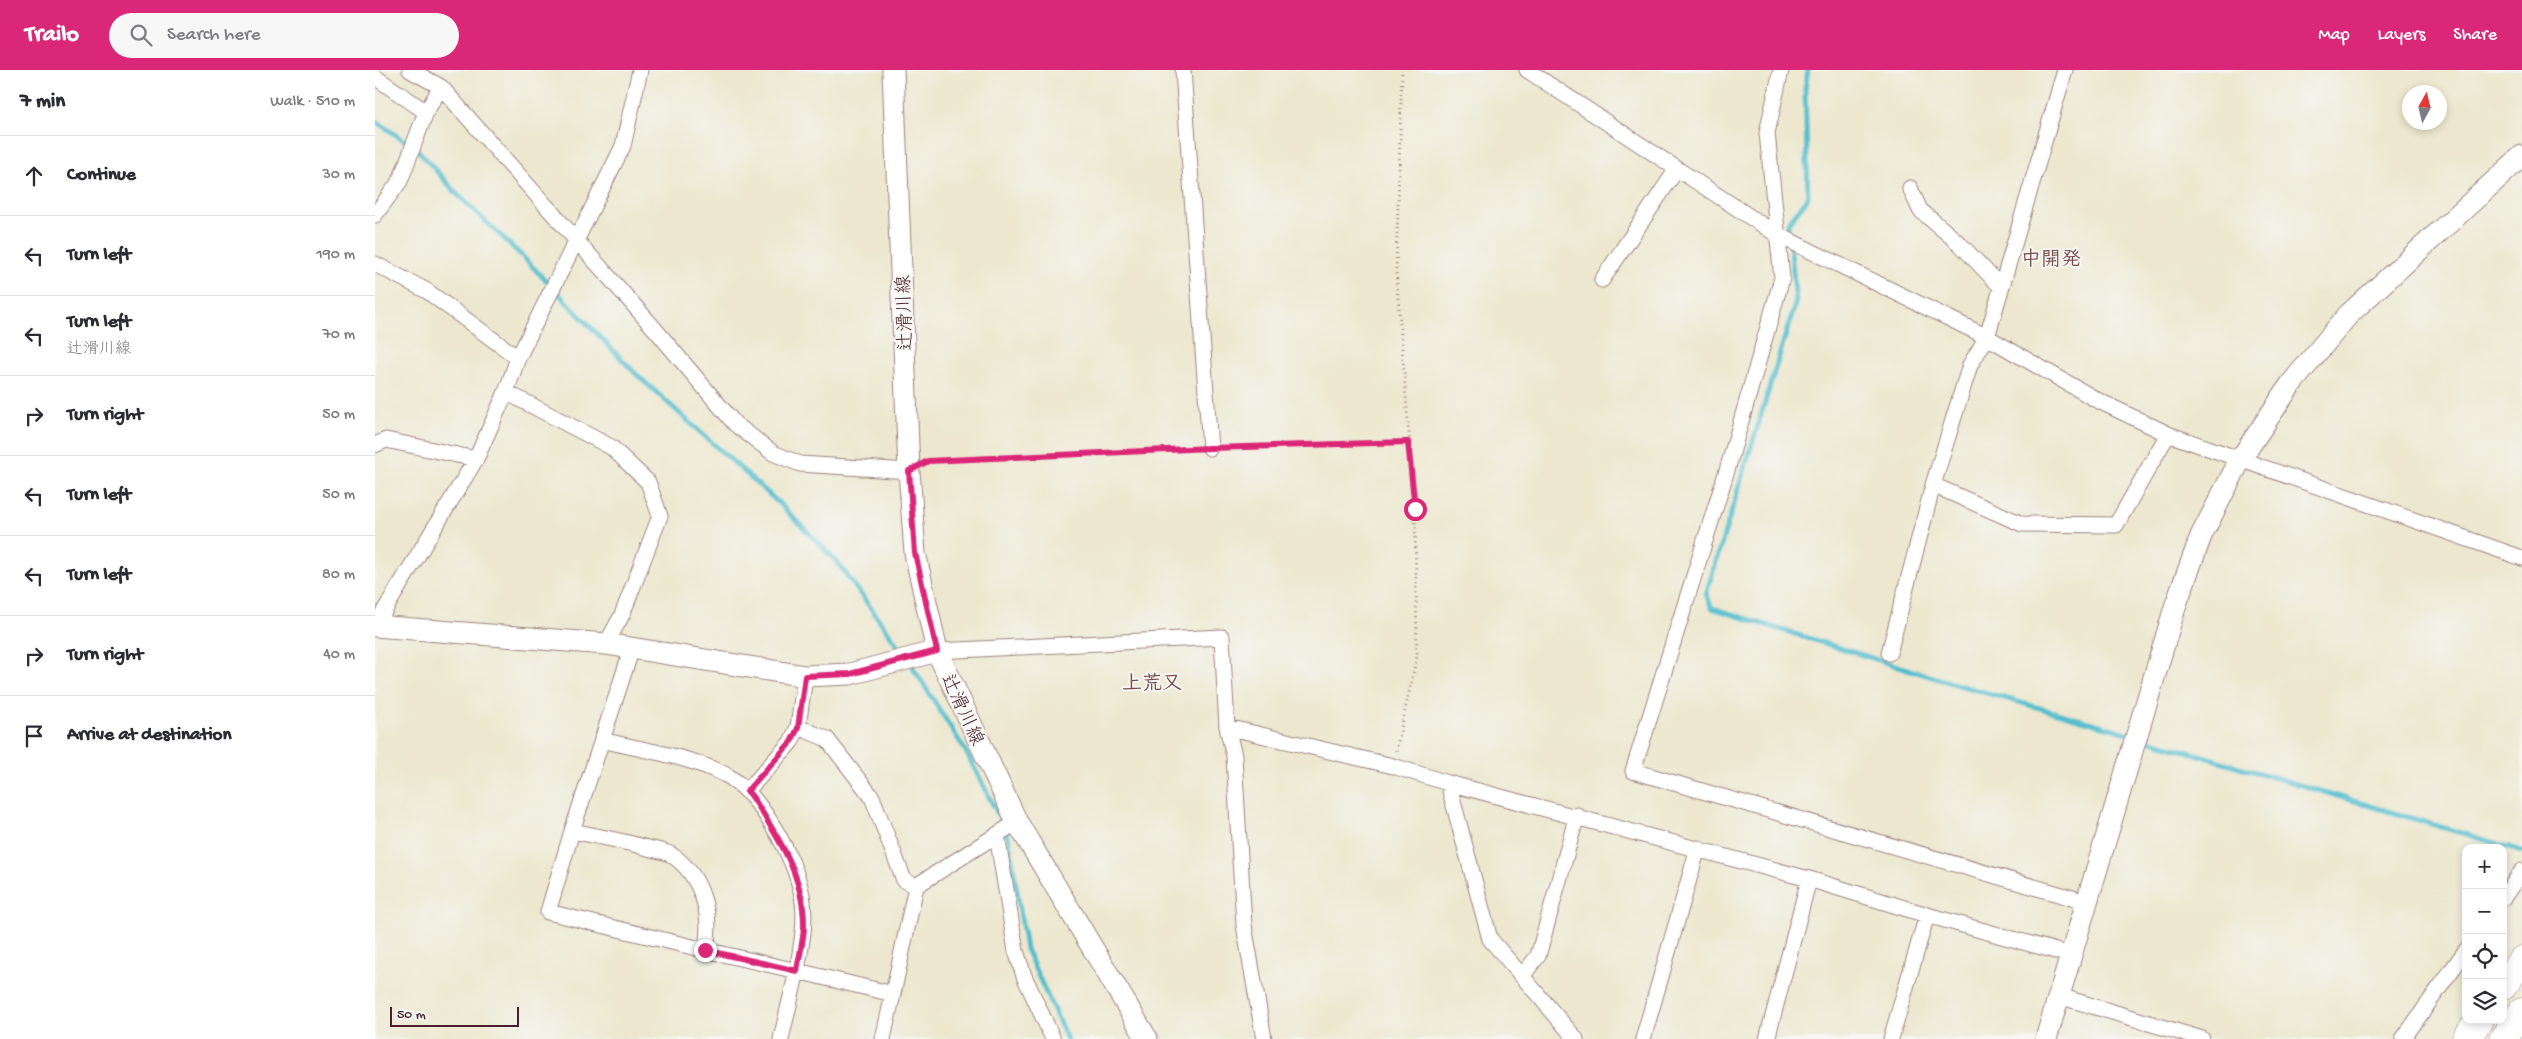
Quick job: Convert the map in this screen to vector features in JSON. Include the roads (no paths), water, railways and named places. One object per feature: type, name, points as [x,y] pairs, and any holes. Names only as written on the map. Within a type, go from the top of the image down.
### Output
[{"type":"highway","points":[[2507,981],[2522,960]]},
{"type":"highway","points":[[2503,1039],[2522,1012]]},
{"type":"highway","points":[[2466,1039],[2476,1024]]},
{"type":"street","points":[[410,70],[441,87],[576,238],[735,424],[773,452],[799,464],[909,471]]},
{"type":"street","points":[[640,70],[623,146],[518,358],[506,392],[476,459],[375,626],[606,644],[805,676],[850,674],[937,651],[1222,637],[1227,727],[1234,756],[1244,925],[1264,1039]]},
{"type":"street","name":"辻滑川線","points":[[893,70],[909,471],[915,553],[937,651],[1017,822],[1147,1039]]},
{"type":"street","points":[[1183,70],[1210,448]]},
{"type":"street","points":[[1527,70],[1776,234],[1987,337],[2097,400],[2168,434],[2522,558]]},
{"type":"street","points":[[1781,70],[1767,133],[1782,278],[1728,467],[1633,771],[2086,902]]},
{"type":"street","points":[[1889,653],[1933,485],[1970,365],[1987,337],[2065,70]]},
{"type":"street","points":[[375,76],[426,112]]},
{"type":"street","points":[[375,215],[400,181],[426,112],[441,87]]},
{"type":"street","points":[[2045,1039],[2176,604],[2201,536],[2240,460],[2291,384],[2348,315],[2522,156]]},
{"type":"street","points":[[1602,280],[1677,169]]},
{"type":"street","points":[[1910,188],[1921,210],[1960,244],[2001,286]]},
{"type":"street","points":[[375,264],[427,291],[518,358]]},
{"type":"street","points":[[506,392],[611,447],[648,482],[660,516],[621,615],[606,644]]},
{"type":"street","points":[[1933,485],[2022,524],[2116,525],[2168,434]]},
{"type":"street","points":[[375,445],[386,440],[476,459]]},
{"type":"street","points":[[632,648],[572,831],[548,912],[893,994]]},
{"type":"street","points":[[747,791],[791,742],[798,728],[805,676]]},
{"type":"street","points":[[1227,727],[1393,766],[1448,783],[1698,848],[1927,915],[2070,954]]},
{"type":"street","points":[[798,728],[827,739],[872,797],[904,880],[916,886]]},
{"type":"street","points":[[602,740],[707,767],[728,776],[751,795],[785,847],[802,895],[804,927],[797,971],[781,1039]]},
{"type":"street","points":[[1448,783],[1489,939],[1576,1039]]},
{"type":"street","points":[[1522,976],[1538,956],[1577,816]]},
{"type":"street","points":[[883,1039],[916,886],[1017,822]]},
{"type":"street","points":[[572,831],[626,842],[669,854],[685,867],[701,890],[709,916],[710,934],[705,950]]},
{"type":"street","points":[[997,835],[1017,951],[1024,976],[1053,1039]]},
{"type":"street","points":[[1643,1039],[1698,848]]},
{"type":"street","points":[[2507,892],[2522,871]]},
{"type":"street","points":[[1767,1039],[1809,879]]},
{"type":"street","points":[[1891,1039],[1927,915]]},
{"type":"street","points":[[2403,1039],[2462,956]]},
{"type":"street","points":[[2059,996],[2202,1039]]},
{"type":"waterway","points":[[1808,70],[1805,89],[1808,198],[1788,223],[1796,301],[1706,594],[1712,608],[1955,684],[2131,734]]},
{"type":"waterway","points":[[375,121],[416,148],[457,194],[525,259],[636,374],[781,505],[838,563],[904,654]]},
{"type":"waterway","points":[[910,663],[965,750],[1001,820],[1009,840],[1026,949],[1067,1039]]},
{"type":"waterway","points":[[2142,738],[2522,851]]},
{"type":"district","name":"中開発","points":[[2051,258]]},
{"type":"district","name":"上荒又","points":[[1152,682]]}]
